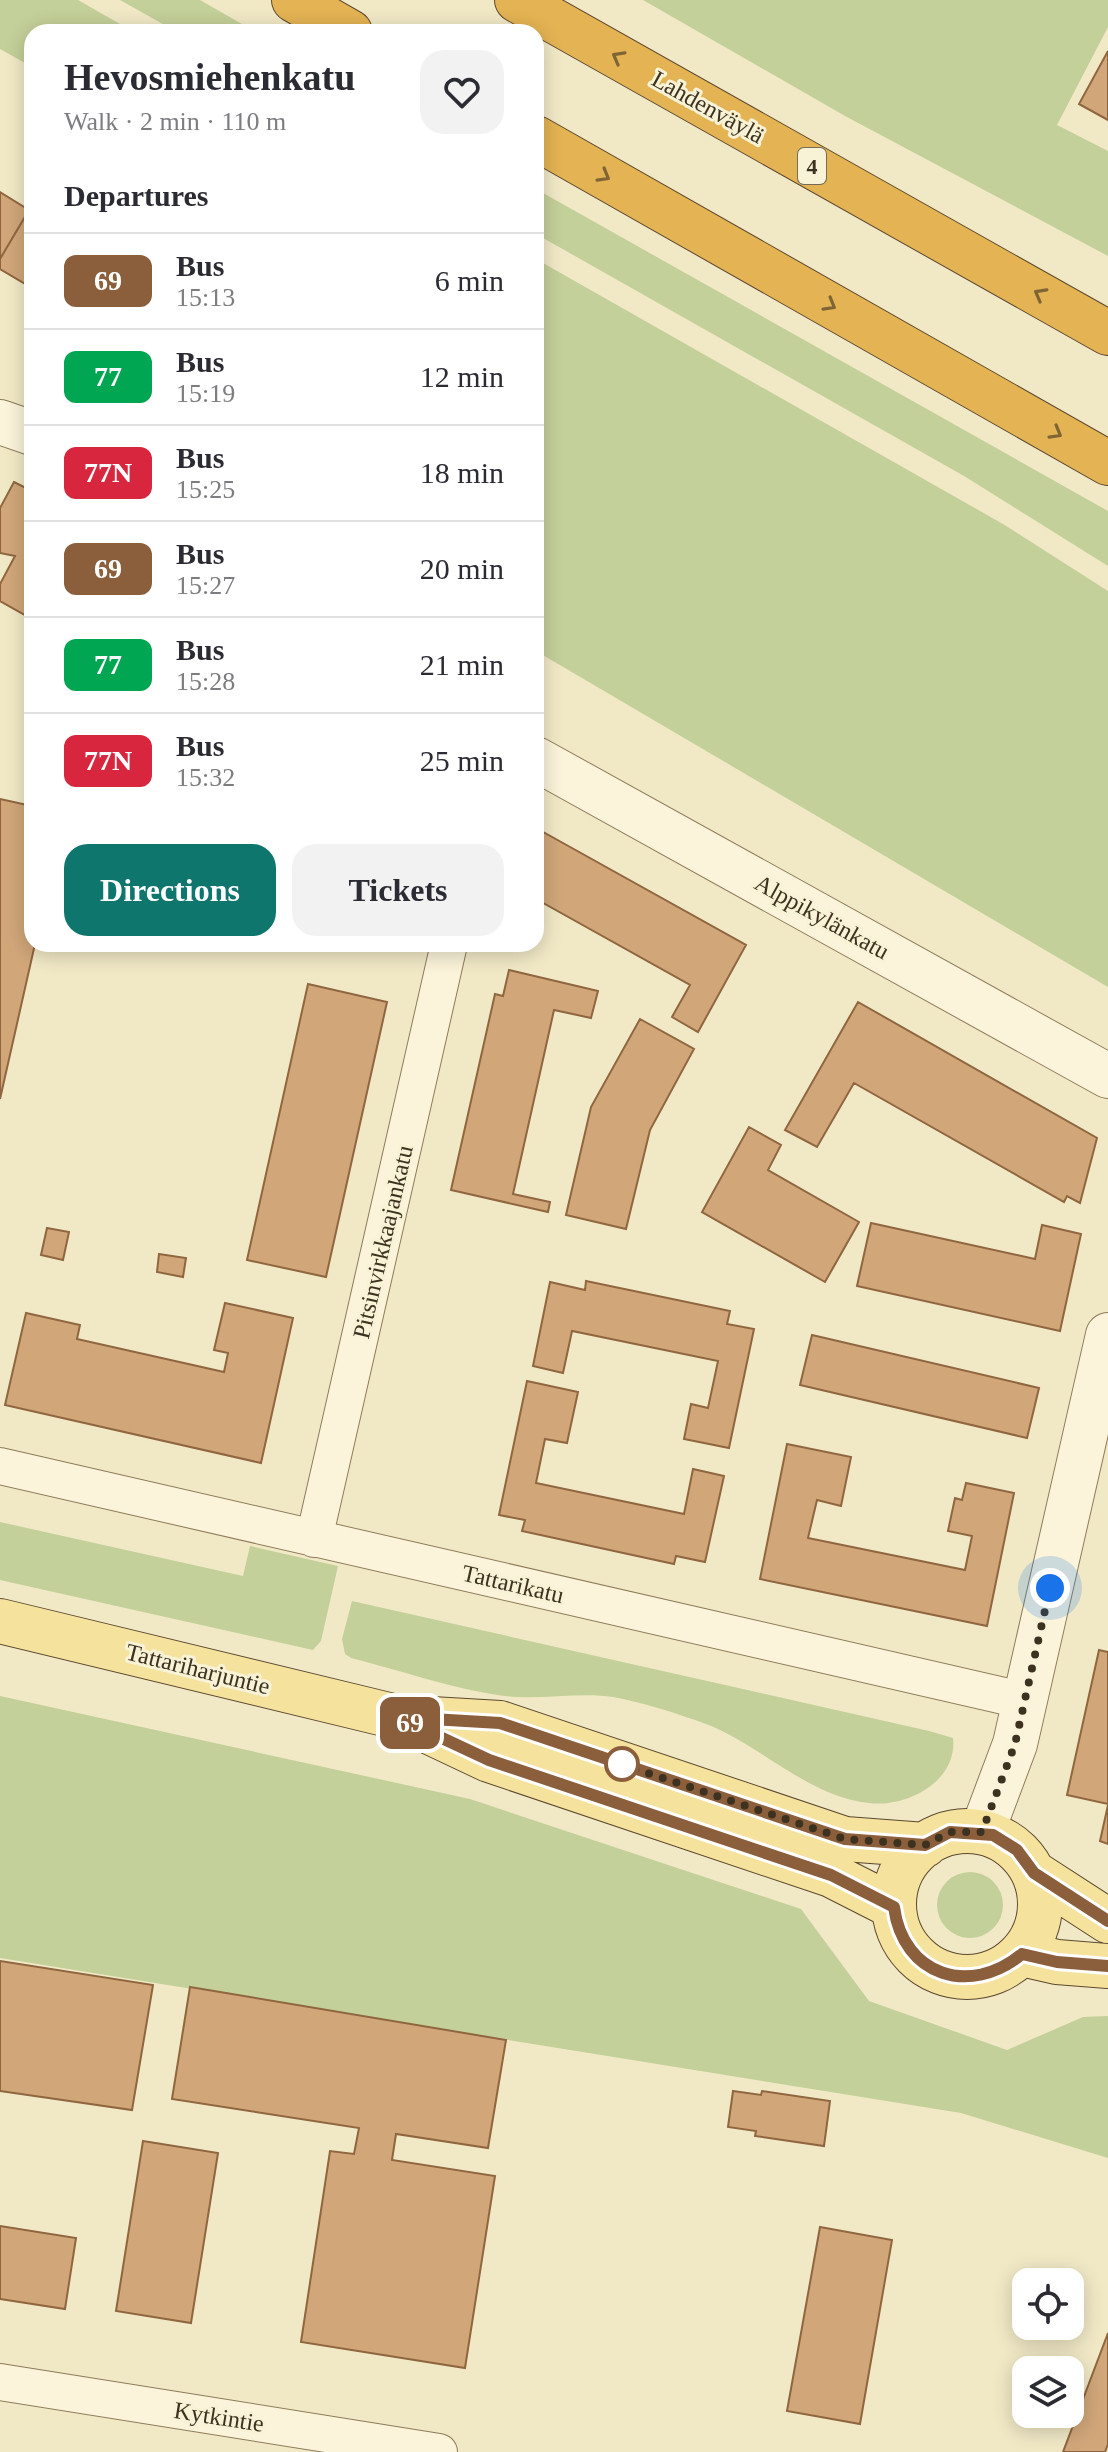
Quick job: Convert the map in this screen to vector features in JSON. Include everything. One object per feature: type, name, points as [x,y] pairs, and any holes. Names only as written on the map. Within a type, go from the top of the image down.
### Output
[{"type":"highway","points":[[294,0],[336,24]]},
{"type":"highway","name":"Lahdenväylä","points":[[517,0],[1108,333]]},
{"type":"highway","points":[[544,143],[1108,463]]},
{"type":"main road","name":"Tattariharjuntie","points":[[0,1621],[397,1717],[500,1723],[845,1839],[925,1845]]},
{"type":"main road","name":"Tattariharjuntie","points":[[397,1717],[489,1760],[831,1875],[894,1907]]},
{"type":"main road","points":[[1034,1873],[1041,1901],[1040,1915],[1022,1954],[984,1975],[942,1973],[929,1967],[908,1947],[896,1921],[894,1907],[898,1879],[905,1865],[925,1845],[950,1832],[982,1832],[1017,1850],[1034,1873],[1108,1921]]},
{"type":"main road","points":[[1022,1954],[1057,1962],[1108,1966]]},
{"type":"street","points":[[0,422],[24,430]]},
{"type":"street","name":"Alppikylänkatu","points":[[544,763],[1108,1076]]},
{"type":"street","name":"Pitsinvirkkaajankatu","points":[[314,1539],[447,952]]},
{"type":"street","points":[[982,1832],[1015,1744],[1026,1701],[1108,1335]]},
{"type":"street","name":"Tattarikatu","points":[[0,1466],[1026,1701]]},
{"type":"street","name":"Kytkintie","points":[[0,2382],[439,2452]]},
{"type":"green space","points":[[0,0],[78,0],[120,24],[24,24],[24,62],[0,49]]},
{"type":"green space","points":[[120,0],[200,0],[242,24],[163,24]]},
{"type":"green space","points":[[643,0],[1108,0],[1108,27],[1057,125],[1108,151],[1108,256],[845,116]]},
{"type":"green space","points":[[544,194],[1108,511],[1108,566],[964,476],[544,239]]},
{"type":"green space","points":[[544,264],[1003,524],[1108,591],[1108,987],[544,656]]},
{"type":"green space","points":[[0,1522],[243,1576],[250,1546],[338,1566],[321,1641],[313,1650],[0,1580]]},
{"type":"green space","points":[[352,1601],[929,1731],[953,1738],[952,1753],[939,1779],[914,1796],[884,1803],[845,1798],[801,1779],[717,1729],[654,1707],[601,1696],[497,1695],[351,1658],[345,1654],[342,1639]]},
{"type":"green space","points":[[0,1696],[470,1799],[801,1909],[869,2001],[1007,2050],[1083,2017],[1108,2016],[1108,2158],[961,2113],[0,1958]]},
{"type":"green space","points":[[970,1872],[983,1874],[993,1882],[1001,1892],[1001,1918],[993,1928],[983,1936],[970,1938],[957,1936],[947,1928],[939,1918],[937,1905],[939,1892],[947,1882],[957,1874]]},
{"type":"building","points":[[1108,51],[1108,120],[1079,104]]},
{"type":"building","points":[[0,192],[24,207],[24,218],[0,259]]},
{"type":"building","points":[[24,218],[24,283],[0,269],[0,259]]},
{"type":"building","points":[[14,482],[24,487],[24,614],[0,601],[0,584],[15,556],[0,553],[0,508]]},
{"type":"building","points":[[0,799],[24,804],[24,952],[33,952],[0,1099]]},
{"type":"building","points":[[544,832],[746,945],[698,1032],[672,1017],[690,985],[544,903]]},
{"type":"building","points":[[509,970],[598,991],[591,1018],[554,1010],[513,1194],[550,1202],[548,1212],[451,1190],[495,994],[503,996]]},
{"type":"building","points":[[308,984],[387,1002],[326,1277],[247,1260]]},
{"type":"building","points":[[858,1002],[1097,1138],[1080,1203],[1067,1196],[1064,1202],[854,1083],[817,1147],[785,1130]]},
{"type":"building","points":[[640,1019],[694,1049],[650,1130],[626,1229],[566,1215],[591,1107]]},
{"type":"building","points":[[749,1127],[781,1145],[768,1170],[859,1222],[825,1282],[702,1212]]},
{"type":"building","points":[[871,1223],[1035,1259],[1042,1225],[1081,1234],[1060,1331],[857,1286]]},
{"type":"building","points":[[47,1228],[69,1232],[63,1260],[41,1255]]},
{"type":"building","points":[[159,1254],[186,1258],[183,1277],[157,1272]]},
{"type":"building","points":[[586,1281],[730,1311],[727,1324],[754,1329],[729,1448],[684,1439],[691,1404],[708,1408],[718,1361],[572,1331],[563,1373],[533,1366],[550,1282],[585,1290]]},
{"type":"building","points":[[225,1303],[293,1318],[261,1463],[5,1405],[26,1313],[80,1325],[77,1339],[224,1372],[228,1353],[214,1350]]},
{"type":"building","points":[[812,1335],[1039,1388],[1027,1438],[800,1385]]},
{"type":"building","points":[[527,1381],[578,1392],[567,1443],[545,1439],[536,1483],[684,1514],[693,1469],[724,1476],[705,1562],[676,1556],[674,1564],[522,1531],[525,1520],[499,1515]]},
{"type":"building","points":[[787,1444],[851,1457],[841,1506],[817,1500],[808,1538],[965,1570],[972,1536],[948,1531],[955,1498],[962,1500],[966,1483],[1014,1493],[987,1626],[760,1579]]},
{"type":"building","points":[[1099,1650],[1108,1652],[1108,1804],[1067,1795]]},
{"type":"building","points":[[1108,1805],[1108,1844],[1100,1841]]},
{"type":"building","points":[[0,1961],[153,1985],[132,2110],[0,2091]]},
{"type":"building","points":[[190,1987],[506,2040],[488,2148],[396,2134],[392,2160],[495,2176],[465,2368],[301,2342],[330,2151],[354,2154],[359,2128],[172,2099]]},
{"type":"building","points":[[733,2091],[761,2095],[762,2091],[830,2101],[824,2146],[755,2136],[756,2131],[728,2127]]},
{"type":"building","points":[[143,2141],[218,2153],[191,2323],[116,2311]]},
{"type":"building","points":[[0,2226],[76,2238],[65,2309],[0,2299]]},
{"type":"building","points":[[820,2227],[892,2240],[860,2424],[787,2411]]},
{"type":"building","points":[[1108,2333],[1108,2444],[1105,2452],[1063,2452],[1072,2428],[1084,2428],[1084,2396]]},
{"type":"bus line","name":"69","points":[[1108,1921],[1034,1873],[1017,1850],[993,1835],[950,1832],[925,1845],[845,1839],[500,1723],[397,1717],[489,1760],[831,1875],[894,1907],[896,1921],[908,1947],[929,1967],[942,1973],[970,1977],[984,1975],[998,1971],[1022,1954],[1057,1962],[1108,1966]]},
{"type":"route","points":[[622,1764],[615,1762],[845,1839],[925,1845],[950,1832],[982,1832],[1015,1744],[1050,1588]]}]
